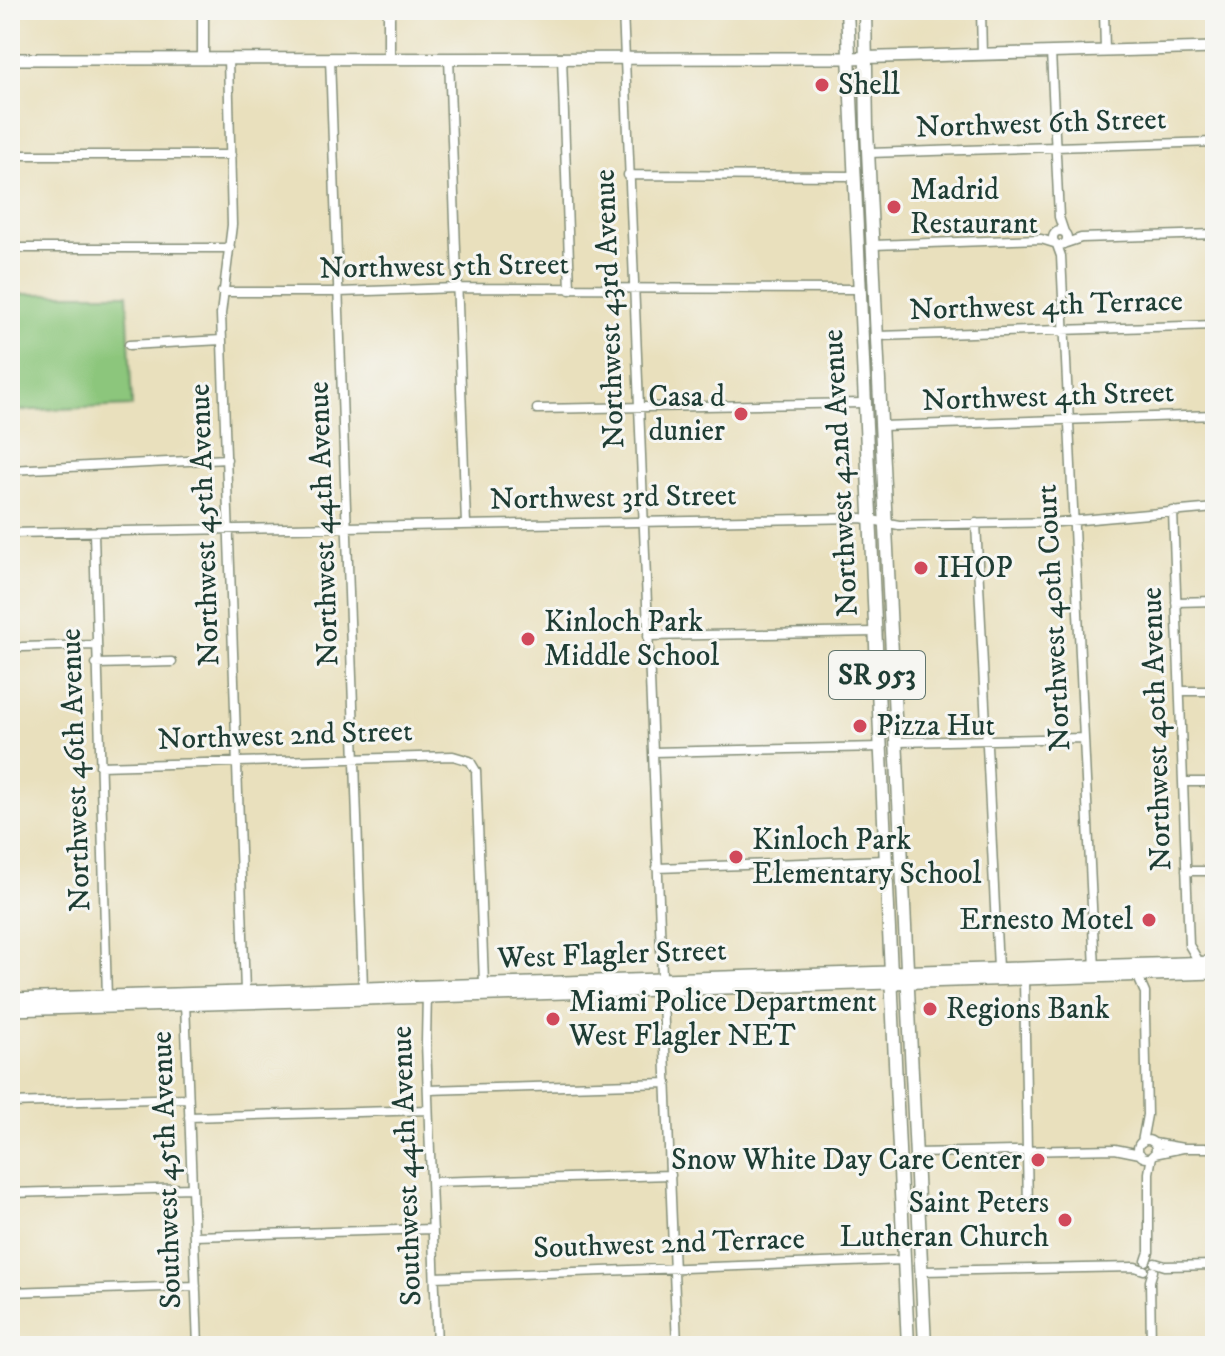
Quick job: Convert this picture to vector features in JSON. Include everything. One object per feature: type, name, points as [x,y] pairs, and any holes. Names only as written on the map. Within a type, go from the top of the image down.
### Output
[{"type":"main road","name":"Northwest 42nd Avenue","points":[[847,10],[863,403],[893,976]]},
{"type":"main road","name":"Northwest 42nd Avenue","points":[[865,10],[908,975]]},
{"type":"main road","points":[[10,59],[865,58],[1215,48]]},
{"type":"main road","points":[[855,215],[863,235],[874,245]]},
{"type":"main road","points":[[859,289],[870,299],[877,320]]},
{"type":"main road","points":[[881,747],[891,755],[899,770]]},
{"type":"main road","name":"West Flagler Street","points":[[908,975],[1024,979],[1215,962]]},
{"type":"main road","name":"West Flagler Street","points":[[10,999],[107,1001],[425,997],[662,983],[893,976],[998,968],[1138,977],[1215,973]]},
{"type":"main road","name":"SR 953","points":[[908,975],[925,1346]]},
{"type":"main road","name":"SR 953","points":[[893,976],[908,1346]]},
{"type":"main road","name":"West Flagler Street","points":[[185,999],[245,991],[363,987],[662,983]]},
{"type":"main road","points":[[345,999],[363,987]]},
{"type":"main road","name":"West Flagler Street","points":[[10,1010],[107,1001]]},
{"type":"main road","points":[[899,1125],[907,1147],[916,1153]]},
{"type":"main road","points":[[900,1153],[909,1162],[918,1185]]},
{"type":"main road","points":[[905,1260],[922,1274]]},
{"type":"street","points":[[203,10],[203,58]]},
{"type":"street","points":[[389,10],[389,58]]},
{"type":"street","name":"Northwest 43rd Avenue","points":[[623,10],[677,1346]]},
{"type":"street","points":[[981,10],[982,55]]},
{"type":"street","points":[[1104,10],[1105,51]]},
{"type":"street","name":"Northwest 40th Court","points":[[1051,52],[1095,972]]},
{"type":"street","points":[[562,57],[570,290]]},
{"type":"street","name":"Northwest 45th Avenue","points":[[228,58],[230,248],[222,292],[222,340],[245,991]]},
{"type":"street","name":"Northwest 44th Avenue","points":[[330,58],[363,987]]},
{"type":"street","points":[[449,58],[466,524]]},
{"type":"street","name":"Northwest 6th Street","points":[[869,153],[1215,142]]},
{"type":"street","points":[[10,155],[231,155]]},
{"type":"street","points":[[628,175],[853,176]]},
{"type":"street","points":[[874,245],[1215,234]]},
{"type":"street","points":[[10,248],[230,248]]},
{"type":"street","name":"Northwest 5th Street","points":[[222,292],[457,288],[859,289]]},
{"type":"street","name":"Northwest 4th Terrace","points":[[878,336],[1215,325]]},
{"type":"street","points":[[129,345],[222,340]]},
{"type":"street","points":[[537,409],[863,403]]},
{"type":"street","name":"Northwest 4th Street","points":[[882,426],[1215,415]]},
{"type":"street","points":[[10,470],[227,459]]},
{"type":"street","name":"Northwest 3rd Street","points":[[10,533],[643,521],[870,519],[899,525],[1073,521],[1215,508]]},
{"type":"street","name":"Northwest 40th Avenue","points":[[1173,511],[1189,945],[1180,963]]},
{"type":"street","points":[[976,523],[998,968]]},
{"type":"street","name":"Northwest 46th Avenue","points":[[94,533],[107,1001]]},
{"type":"street","points":[[1176,602],[1215,601]]},
{"type":"street","points":[[648,636],[875,632]]},
{"type":"street","points":[[22,647],[96,645]]},
{"type":"street","points":[[96,664],[172,662]]},
{"type":"street","points":[[1180,691],[1215,691]]},
{"type":"street","points":[[898,742],[1083,738]]},
{"type":"street","points":[[653,752],[881,747]]},
{"type":"street","name":"Northwest 2nd Street","points":[[100,766],[453,756],[470,761],[476,771],[484,983]]},
{"type":"street","points":[[1183,782],[1215,782]]},
{"type":"street","points":[[657,868],[886,860]]},
{"type":"street","points":[[1186,871],[1215,871]]},
{"type":"street","name":"Northwest 40th Avenue","points":[[1189,945],[1199,962]]},
{"type":"street","points":[[1138,977],[1145,993],[1147,1115],[1153,1142],[1149,1173],[1151,1346]]},
{"type":"street","points":[[1145,993],[1151,977]]},
{"type":"street","points":[[1024,979],[1028,1209]]},
{"type":"street","name":"Southwest 44th Avenue","points":[[431,985],[425,997],[437,1346]]},
{"type":"street","name":"Southwest 45th Avenue","points":[[185,999],[198,1346]]},
{"type":"street","points":[[428,1090],[667,1083]]},
{"type":"street","points":[[10,1103],[188,1098]]},
{"type":"street","points":[[189,1117],[428,1110]]},
{"type":"street","points":[[1147,1115],[1141,1155],[1149,1173]]},
{"type":"street","points":[[916,1153],[1115,1149],[1141,1142],[1183,1148],[1215,1148]]},
{"type":"street","points":[[1115,1149],[1153,1155],[1183,1148]]},
{"type":"street","points":[[431,1182],[671,1175]]},
{"type":"street","points":[[10,1193],[192,1188]]},
{"type":"street","points":[[194,1236],[433,1229]]},
{"type":"street","name":"Southwest 2nd Terrace","points":[[435,1277],[905,1260]]},
{"type":"street","points":[[922,1274],[1215,1265]]},
{"type":"street","points":[[10,1292],[196,1286]]},
{"type":"green space","points":[[10,294],[127,294],[132,406],[10,411]]},
{"type":"place","name":"Shell","points":[[822,85]]},
{"type":"place","name":"Madrid Restaurant","points":[[894,207]]},
{"type":"place","name":"Casa d dunier","points":[[741,414]]},
{"type":"place","name":"IHOP","points":[[921,568]]},
{"type":"place","name":"Kinloch Park Middle School","points":[[528,639]]},
{"type":"place","name":"Pizza Hut","points":[[860,726]]},
{"type":"place","name":"Kinloch Park Elementary School","points":[[736,857]]},
{"type":"place","name":"Ernesto Motel","points":[[1149,920]]},
{"type":"place","name":"Regions Bank","points":[[930,1009]]},
{"type":"place","name":"Miami Police Department West Flagler NET","points":[[553,1019]]},
{"type":"place","name":"Snow White Day Care Center","points":[[1038,1160]]},
{"type":"place","name":"Saint Peters Lutheran Church","points":[[1065,1220]]}]
